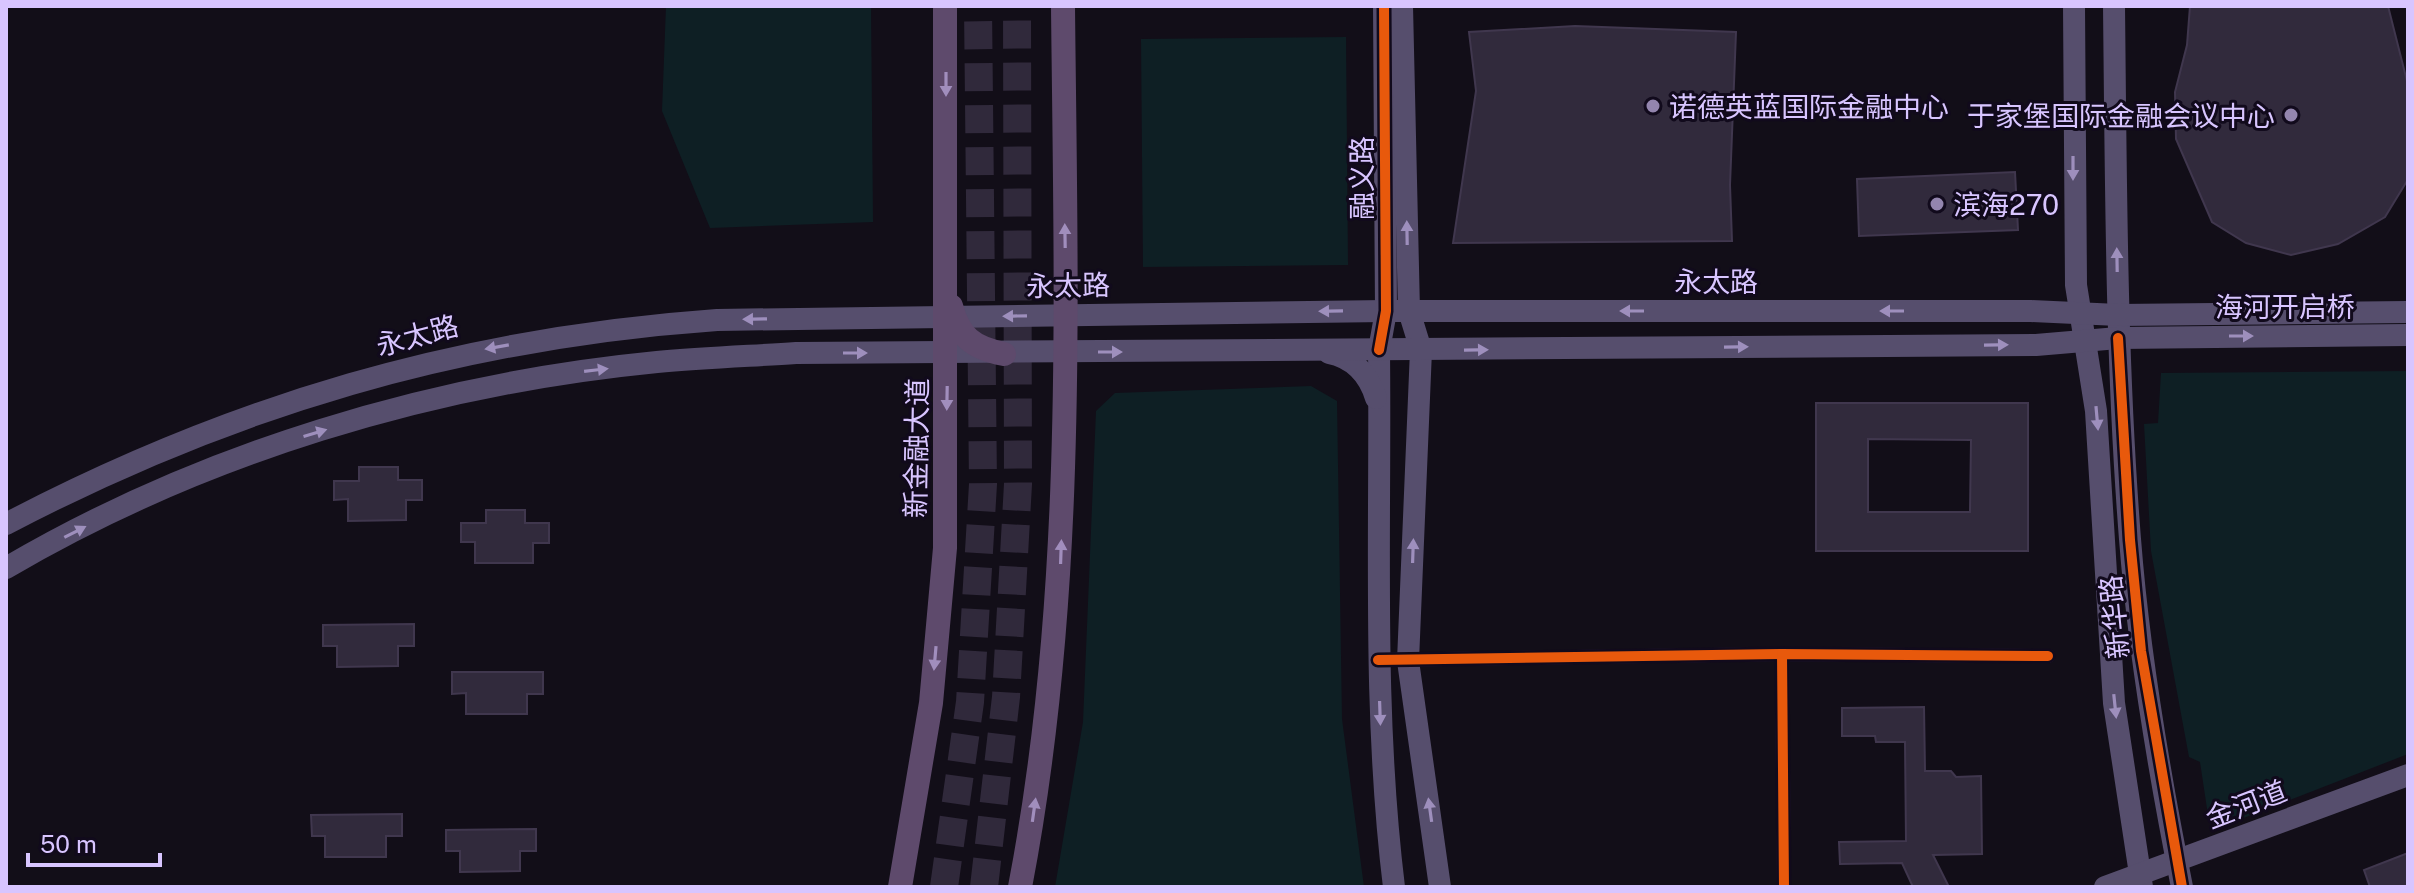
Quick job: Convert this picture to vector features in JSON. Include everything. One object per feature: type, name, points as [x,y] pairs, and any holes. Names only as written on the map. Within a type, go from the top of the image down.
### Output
[{"type":"main road","name":"新金融大道","points":[[900,887],[931,703],[945,548],[950,317],[947,292],[945,6]]},
{"type":"main road","points":[[1020,887],[1047,716],[1060,587],[1067,352],[1063,6]]},
{"type":"main road","name":"融义路","points":[[1384,6],[1386,311],[1379,350],[1378,660],[1383,790],[1394,887]]},
{"type":"main road","name":"融义路","points":[[1402,6],[1409,311],[1421,350],[1408,661],[1440,887]]},
{"type":"main road","name":"新华路","points":[[2074,6],[2073,246],[2099,440],[2114,703],[2144,883]]},
{"type":"main road","name":"新华路","points":[[2114,6],[2118,327],[2130,540],[2141,651],[2179,875]]},
{"type":"main road","name":"永太路","points":[[6,524],[119,468],[233,423],[336,388],[469,352],[623,326],[702,321],[1386,311],[2031,311],[2082,315],[2118,327],[2164,326]]},
{"type":"main road","name":"海河开启桥","points":[[2164,326],[2408,312]]},
{"type":"main road","points":[[950,317],[977,347],[1004,354]]},
{"type":"main road","name":"海河开启桥","points":[[2164,326],[2408,335]]},
{"type":"main road","name":"永太路","points":[[6,568],[181,481],[298,438],[424,401],[532,380],[657,362],[796,353],[2036,345],[2088,341],[2118,327]]},
{"type":"main road","points":[[1314,350],[1343,356],[1365,374],[1380,411]]},
{"type":"main road","name":"金河道","points":[[2179,875],[2408,775]]},
{"type":"main road","name":"金河道","points":[[2103,887],[2144,883],[2179,875],[2408,789]]},
{"type":"main road","points":[[2103,887],[2115,877],[2127,859],[2132,822]]},
{"type":"street","points":[[1782,654],[1784,887]]},
{"type":"street","points":[[1378,660],[1782,654],[2048,656]]},
{"type":"shaded area","points":[[666,6],[871,6],[873,222],[710,228],[662,111]]},
{"type":"shaded area","points":[[1346,37],[1348,265],[1143,267],[1141,39]]},
{"type":"shaded area","points":[[2408,371],[2408,754],[2223,826],[2209,822],[2200,762],[2189,757],[2151,551],[2144,424],[2158,423],[2161,373]]},
{"type":"shaded area","points":[[1311,386],[1337,401],[1342,719],[1364,887],[1055,887],[1083,722],[1096,411],[1115,393]]},
{"type":"building","name":"于家堡国际金融会议中心","points":[[2190,6],[2388,6],[2407,81],[2407,181],[2385,217],[2338,244],[2291,255],[2246,243],[2212,222],[2176,139],[2175,92],[2187,45]]},
{"type":"building","points":[[1575,26],[1736,32],[1730,185],[1732,241],[1453,243],[1476,91],[1469,32]]},
{"type":"building","name":"滨海270","points":[[2015,172],[2018,230],[1859,236],[1857,179]]},
{"type":"building","points":[[1816,403],[2028,403],[2028,551],[1816,551]],"holes":[[[1868,439],[1971,440],[1970,512],[1868,512]]]},
{"type":"building","points":[[359,467],[398,467],[398,480],[422,480],[422,500],[406,500],[406,520],[348,521],[348,499],[334,500],[334,481],[359,481]]},
{"type":"building","points":[[486,510],[525,510],[525,523],[549,523],[549,543],[533,543],[533,563],[475,563],[475,542],[461,542],[461,523],[486,523]]},
{"type":"building","points":[[414,624],[414,646],[398,646],[398,666],[337,667],[337,646],[323,646],[323,625]]},
{"type":"building","points":[[452,672],[543,672],[543,694],[527,694],[527,714],[466,714],[466,693],[452,694]]},
{"type":"building","points":[[1924,707],[1925,771],[1951,771],[1956,777],[1981,776],[1982,854],[1933,855],[1949,887],[1913,887],[1902,863],[1840,864],[1839,842],[1906,841],[1905,742],[1876,742],[1875,736],[1842,736],[1842,708]]},
{"type":"building","points":[[402,814],[402,836],[386,836],[386,857],[325,857],[325,836],[312,836],[311,815]]},
{"type":"building","points":[[536,829],[536,851],[520,851],[520,871],[460,872],[460,851],[446,851],[446,830]]},
{"type":"building","points":[[2408,853],[2408,887],[2370,887],[2364,870]]},
{"type":"tunnel","points":[[944,887],[970,702],[983,484],[978,6]]},
{"type":"tunnel","points":[[984,887],[1006,697],[1018,484],[1017,6]]},
{"type":"cycle path","points":[[1379,350],[1386,311],[1384,6]]},
{"type":"cycle path","points":[[2118,338],[2130,540],[2141,651],[2182,887]]},
{"type":"cycle path","points":[[1378,660],[1782,654]]},
{"type":"cycle path","points":[[1784,887],[1782,654],[2048,656]]},
{"type":"place","name":"诺德英蓝国际金融中心","points":[[1653,106]]},
{"type":"place","name":"于家堡国际金融会议中心","points":[[2291,115]]},
{"type":"place","name":"滨海270","points":[[1937,204]]}]
